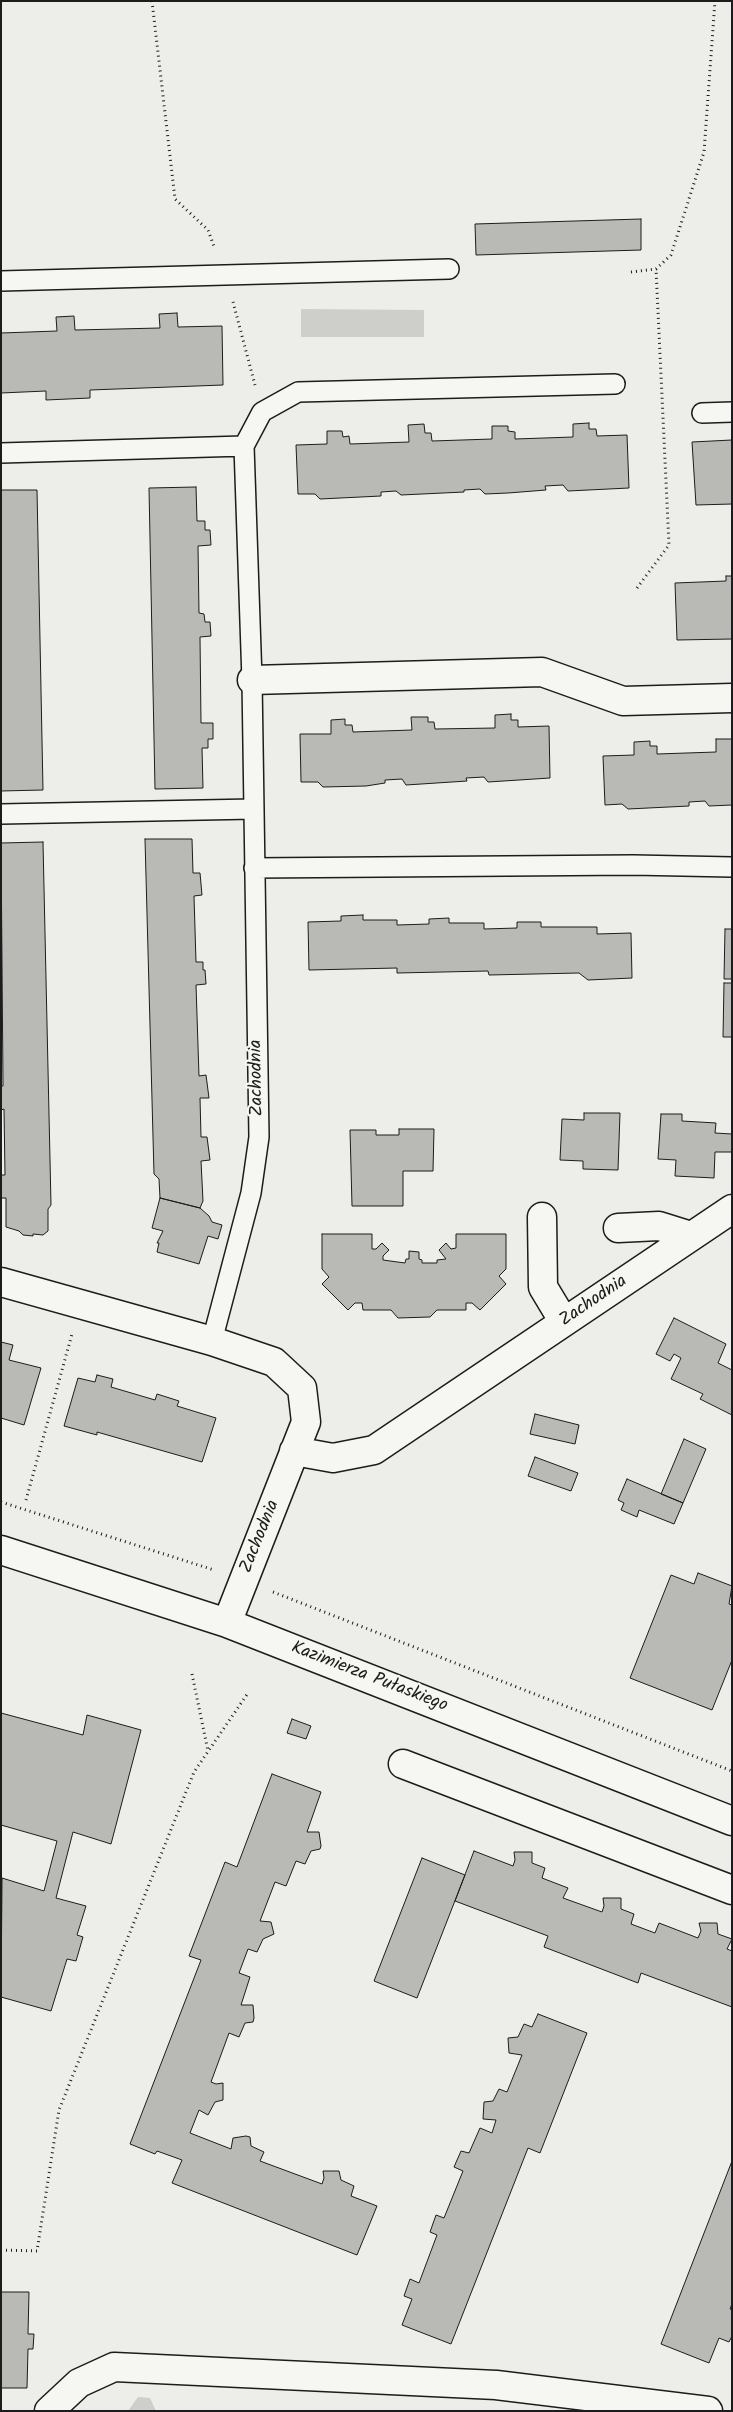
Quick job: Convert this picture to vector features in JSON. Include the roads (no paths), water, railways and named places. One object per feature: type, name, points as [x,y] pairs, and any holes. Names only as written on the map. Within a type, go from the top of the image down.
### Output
[{"type":"street","points":[[252,680],[542,672],[623,700],[732,698]]},
{"type":"street","name":"Zachodnia","points":[[294,1451],[332,1458],[374,1450],[732,1209]]},
{"type":"street","points":[[542,1217],[543,1287],[564,1322]]},
{"type":"street","points":[[618,1228],[659,1226],[691,1236]]},
{"type":"street","name":"Zachodnia","points":[[1,1282],[212,1341],[274,1362],[302,1388],[306,1422],[243,1580],[228,1623]]},
{"type":"street","name":"Kazimierza Pułaskiego","points":[[1,1550],[228,1623],[732,1821]]},
{"type":"street","points":[[403,1764],[732,1890]]},
{"type":"street","points":[[49,2411],[79,2383],[114,2367],[496,2385],[708,2411]]},
{"type":"lane","points":[[1,281],[450,268]]},
{"type":"lane","points":[[1,453],[244,446],[262,412],[298,392],[615,384]]},
{"type":"lane","points":[[702,413],[732,412]]},
{"type":"lane","name":"Zachodnia","points":[[212,1341],[251,1193],[259,1137],[252,680],[244,446]]},
{"type":"lane","points":[[1,814],[253,809]]},
{"type":"lane","points":[[254,868],[633,864],[732,867]]}]
